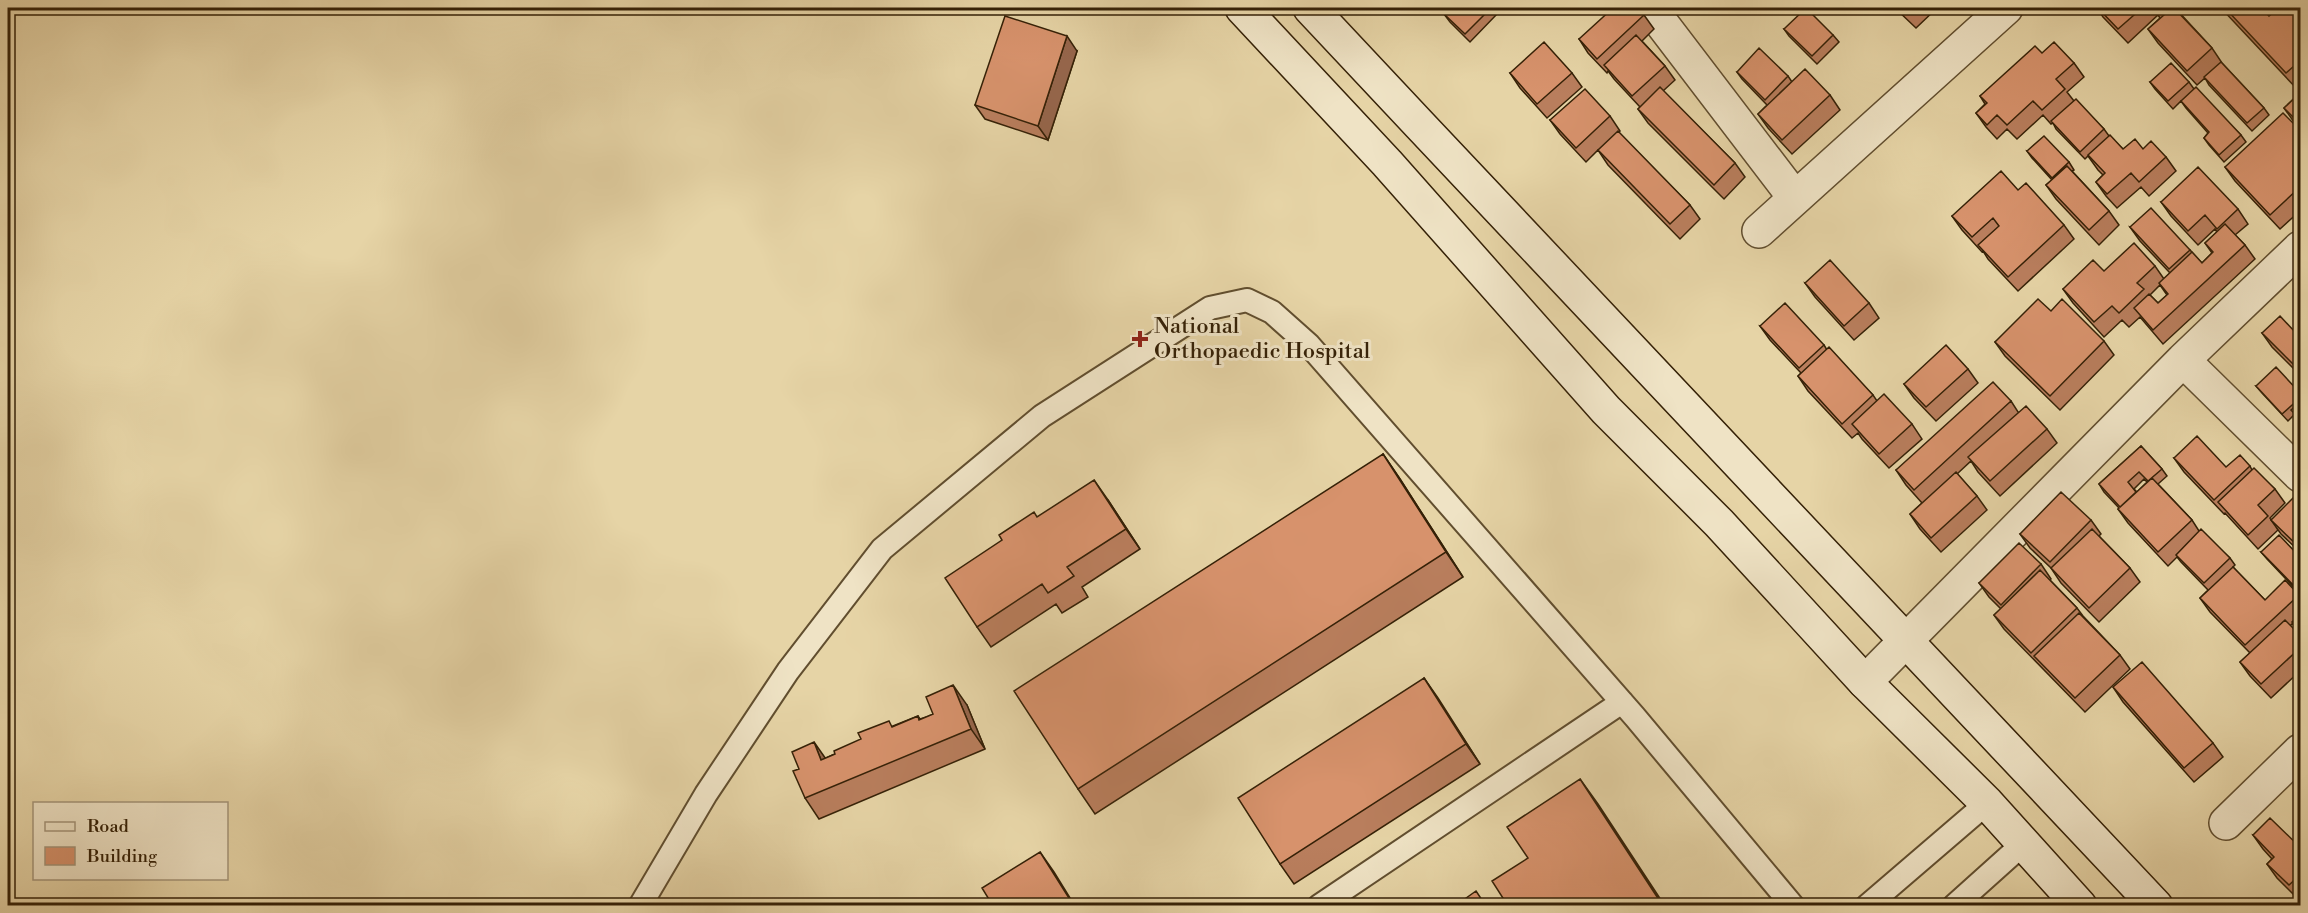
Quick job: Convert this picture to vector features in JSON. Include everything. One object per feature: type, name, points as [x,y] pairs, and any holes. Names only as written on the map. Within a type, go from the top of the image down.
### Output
[{"type":"main road","points":[[1242,8],[1394,172],[1606,410],[1719,523],[1865,682],[1986,803],[2080,906]]},
{"type":"main road","points":[[1310,8],[1588,304],[1908,639],[2156,906]]},
{"type":"main road","points":[[1650,8],[1795,198]]},
{"type":"main road","points":[[1759,231],[2006,8]]},
{"type":"main road","points":[[1865,682],[2183,360],[2301,248]]},
{"type":"main road","points":[[2183,360],[2301,475]]},
{"type":"main road","points":[[2226,823],[2301,751]]},
{"type":"lane","points":[[640,906],[706,794],[788,671],[882,549],[1042,416],[1210,308],[1247,300],[1272,312],[1309,345],[1622,702],[1793,906]]},
{"type":"lane","points":[[1319,906],[1622,702]]},
{"type":"lane","points":[[1867,906],[1986,803]]},
{"type":"lane","points":[[1954,906],[2023,843]]},
{"type":"building","points":[[1451,8],[1491,8],[1465,34],[1444,14]]},
{"type":"building","points":[[1613,8],[1637,8],[1644,15],[1597,59],[1579,39]]},
{"type":"building","points":[[1806,8],[1833,35],[1812,56],[1784,29]]},
{"type":"building","points":[[1899,8],[1912,8],[1906,14]]},
{"type":"building","points":[[2098,8],[2142,8],[2118,29]]},
{"type":"building","points":[[2172,8],[2212,48],[2187,71],[2148,29]]},
{"type":"building","points":[[2225,8],[2261,8],[2269,16],[2279,8],[2297,8],[2301,11],[2301,60],[2286,73]]},
{"type":"building","points":[[1005,16],[1067,36],[1038,126],[975,105]]},
{"type":"building","points":[[1636,35],[1665,66],[1632,96],[1604,65]]},
{"type":"building","points":[[1544,42],[1572,73],[1537,104],[1510,73]]},
{"type":"building","points":[[2054,42],[2074,63],[2056,79],[2065,89],[2042,110],[2033,101],[2007,125],[1997,115],[1987,125],[1976,113],[1987,103],[1980,96],[2035,46],[2042,53]]},
{"type":"building","points":[[1759,48],[1788,76],[1765,100],[1737,72]]},
{"type":"building","points":[[2221,62],[2264,108],[2247,123],[2204,77]]},
{"type":"building","points":[[2171,63],[2189,82],[2168,101],[2150,82]]},
{"type":"building","points":[[1805,69],[1830,95],[1782,140],[1758,114]]},
{"type":"building","points":[[1660,87],[1735,163],[1714,185],[1638,109]]},
{"type":"building","points":[[2196,87],[2241,135],[2219,155],[2204,138],[2209,132],[2181,101]]},
{"type":"building","points":[[1585,89],[1610,116],[1576,148],[1550,120]]},
{"type":"building","points":[[2301,92],[2301,125],[2284,108]]},
{"type":"building","points":[[2076,99],[2104,129],[2080,152],[2051,121]]},
{"type":"building","points":[[2283,113],[2301,131],[2301,186],[2270,215],[2225,167]]},
{"type":"building","points":[[1618,131],[1690,205],[1670,224],[1598,150]]},
{"type":"building","points":[[2110,135],[2123,149],[2135,139],[2143,149],[2151,141],[2166,157],[2139,182],[2131,173],[2107,194],[2096,182],[2105,173],[2088,155]]},
{"type":"building","points":[[2044,136],[2069,162],[2052,178],[2027,151]]},
{"type":"building","points":[[2067,166],[2109,211],[2089,230],[2046,185]]},
{"type":"building","points":[[2198,167],[2238,209],[2217,229],[2205,215],[2188,231],[2161,202]]},
{"type":"building","points":[[2001,171],[2018,190],[2026,183],[2064,225],[2008,277],[1978,245],[1999,226],[1993,218],[1972,237],[1952,216]]},
{"type":"building","points":[[2151,208],[2190,250],[2169,269],[2130,227]]},
{"type":"building","points":[[2225,224],[2245,245],[2153,330],[2134,308],[2149,294],[2158,303],[2168,294],[2159,283],[2192,252],[2202,263],[2213,252],[2205,243]]},
{"type":"building","points":[[2134,243],[2155,266],[2137,283],[2144,289],[2119,313],[2112,306],[2094,322],[2063,289],[2093,260],[2104,271]]},
{"type":"building","points":[[1830,260],[1869,303],[1844,326],[1805,283]]},
{"type":"building","points":[[2038,299],[2051,311],[2062,299],[2104,341],[2050,396],[1995,342]]},
{"type":"building","points":[[1785,303],[1824,345],[1799,368],[1760,326]]},
{"type":"building","points":[[2280,316],[2295,332],[2301,326],[2301,372],[2262,333]]},
{"type":"building","points":[[1946,345],[1968,369],[1926,407],[1904,384]]},
{"type":"building","points":[[1829,347],[1873,395],[1842,424],[1798,376]]},
{"type":"building","points":[[2276,367],[2301,394],[2301,397],[2282,414],[2256,386]]},
{"type":"building","points":[[1993,382],[2011,401],[1914,490],[1896,470]]},
{"type":"building","points":[[1884,394],[1912,424],[1879,454],[1852,424]]},
{"type":"building","points":[[2301,401],[2301,420],[2291,410]]},
{"type":"building","points":[[2026,406],[2047,429],[1990,481],[1968,457]]},
{"type":"building","points":[[2197,436],[2226,467],[2240,455],[2250,466],[2214,500],[2174,458]]},
{"type":"building","points":[[2141,446],[2162,469],[2148,481],[2139,472],[2128,482],[2136,492],[2120,507],[2099,484]]},
{"type":"building","points":[[1383,454],[1446,552],[1078,789],[1014,691]]},
{"type":"building","points":[[2254,468],[2275,489],[2258,505],[2268,516],[2248,535],[2218,502]]},
{"type":"building","points":[[1956,472],[1977,496],[1931,538],[1910,514]]},
{"type":"building","points":[[2152,478],[2192,520],[2158,552],[2118,509]]},
{"type":"building","points":[[1094,480],[1126,529],[1067,567],[1074,576],[1048,593],[1042,584],[977,627],[945,578],[1002,540],[999,535],[1034,512],[1037,517]]},
{"type":"building","points":[[2061,492],[2091,520],[2050,562],[2020,534]]},
{"type":"building","points":[[2294,497],[2301,504],[2301,549],[2271,520]]},
{"type":"building","points":[[2092,529],[2130,568],[2089,608],[2051,568]]},
{"type":"building","points":[[2201,529],[2230,558],[2204,583],[2176,555]]},
{"type":"building","points":[[2279,535],[2301,558],[2301,593],[2261,552]]},
{"type":"building","points":[[2019,543],[2041,564],[2001,605],[1979,583]]},
{"type":"building","points":[[2233,567],[2265,600],[2285,580],[2299,595],[2245,645],[2200,598]]},
{"type":"building","points":[[2040,570],[2077,608],[2031,653],[1994,615]]},
{"type":"building","points":[[2079,613],[2120,655],[2075,698],[2034,656]]},
{"type":"building","points":[[2301,614],[2301,630],[2292,622]]},
{"type":"building","points":[[2285,620],[2301,636],[2301,647],[2261,684],[2240,662]]},
{"type":"building","points":[[2142,662],[2213,743],[2184,768],[2113,687]]},
{"type":"building","points":[[1424,678],[1466,744],[1280,864],[1238,798]]},
{"type":"building","points":[[953,685],[971,729],[805,798],[793,771],[799,769],[792,752],[814,742],[821,760],[835,754],[834,751],[861,739],[858,733],[889,721],[892,727],[918,716],[919,720],[933,714],[926,697]]},
{"type":"building","points":[[1580,779],[1663,906],[1508,906],[1492,881],[1528,858],[1507,827]]},
{"type":"building","points":[[2270,818],[2301,848],[2301,874],[2289,885],[2267,864],[2274,857],[2253,835]]},
{"type":"building","points":[[1040,852],[1074,906],[1015,906],[1012,902],[1007,906],[993,906],[982,888]]},
{"type":"building","points":[[1476,891],[1486,906],[1455,906]]},
{"type":"building","points":[[2301,895],[2301,906],[2289,906]]},
{"type":"place","name":"National Orthopaedic Hospital","points":[[1140,339]]}]
